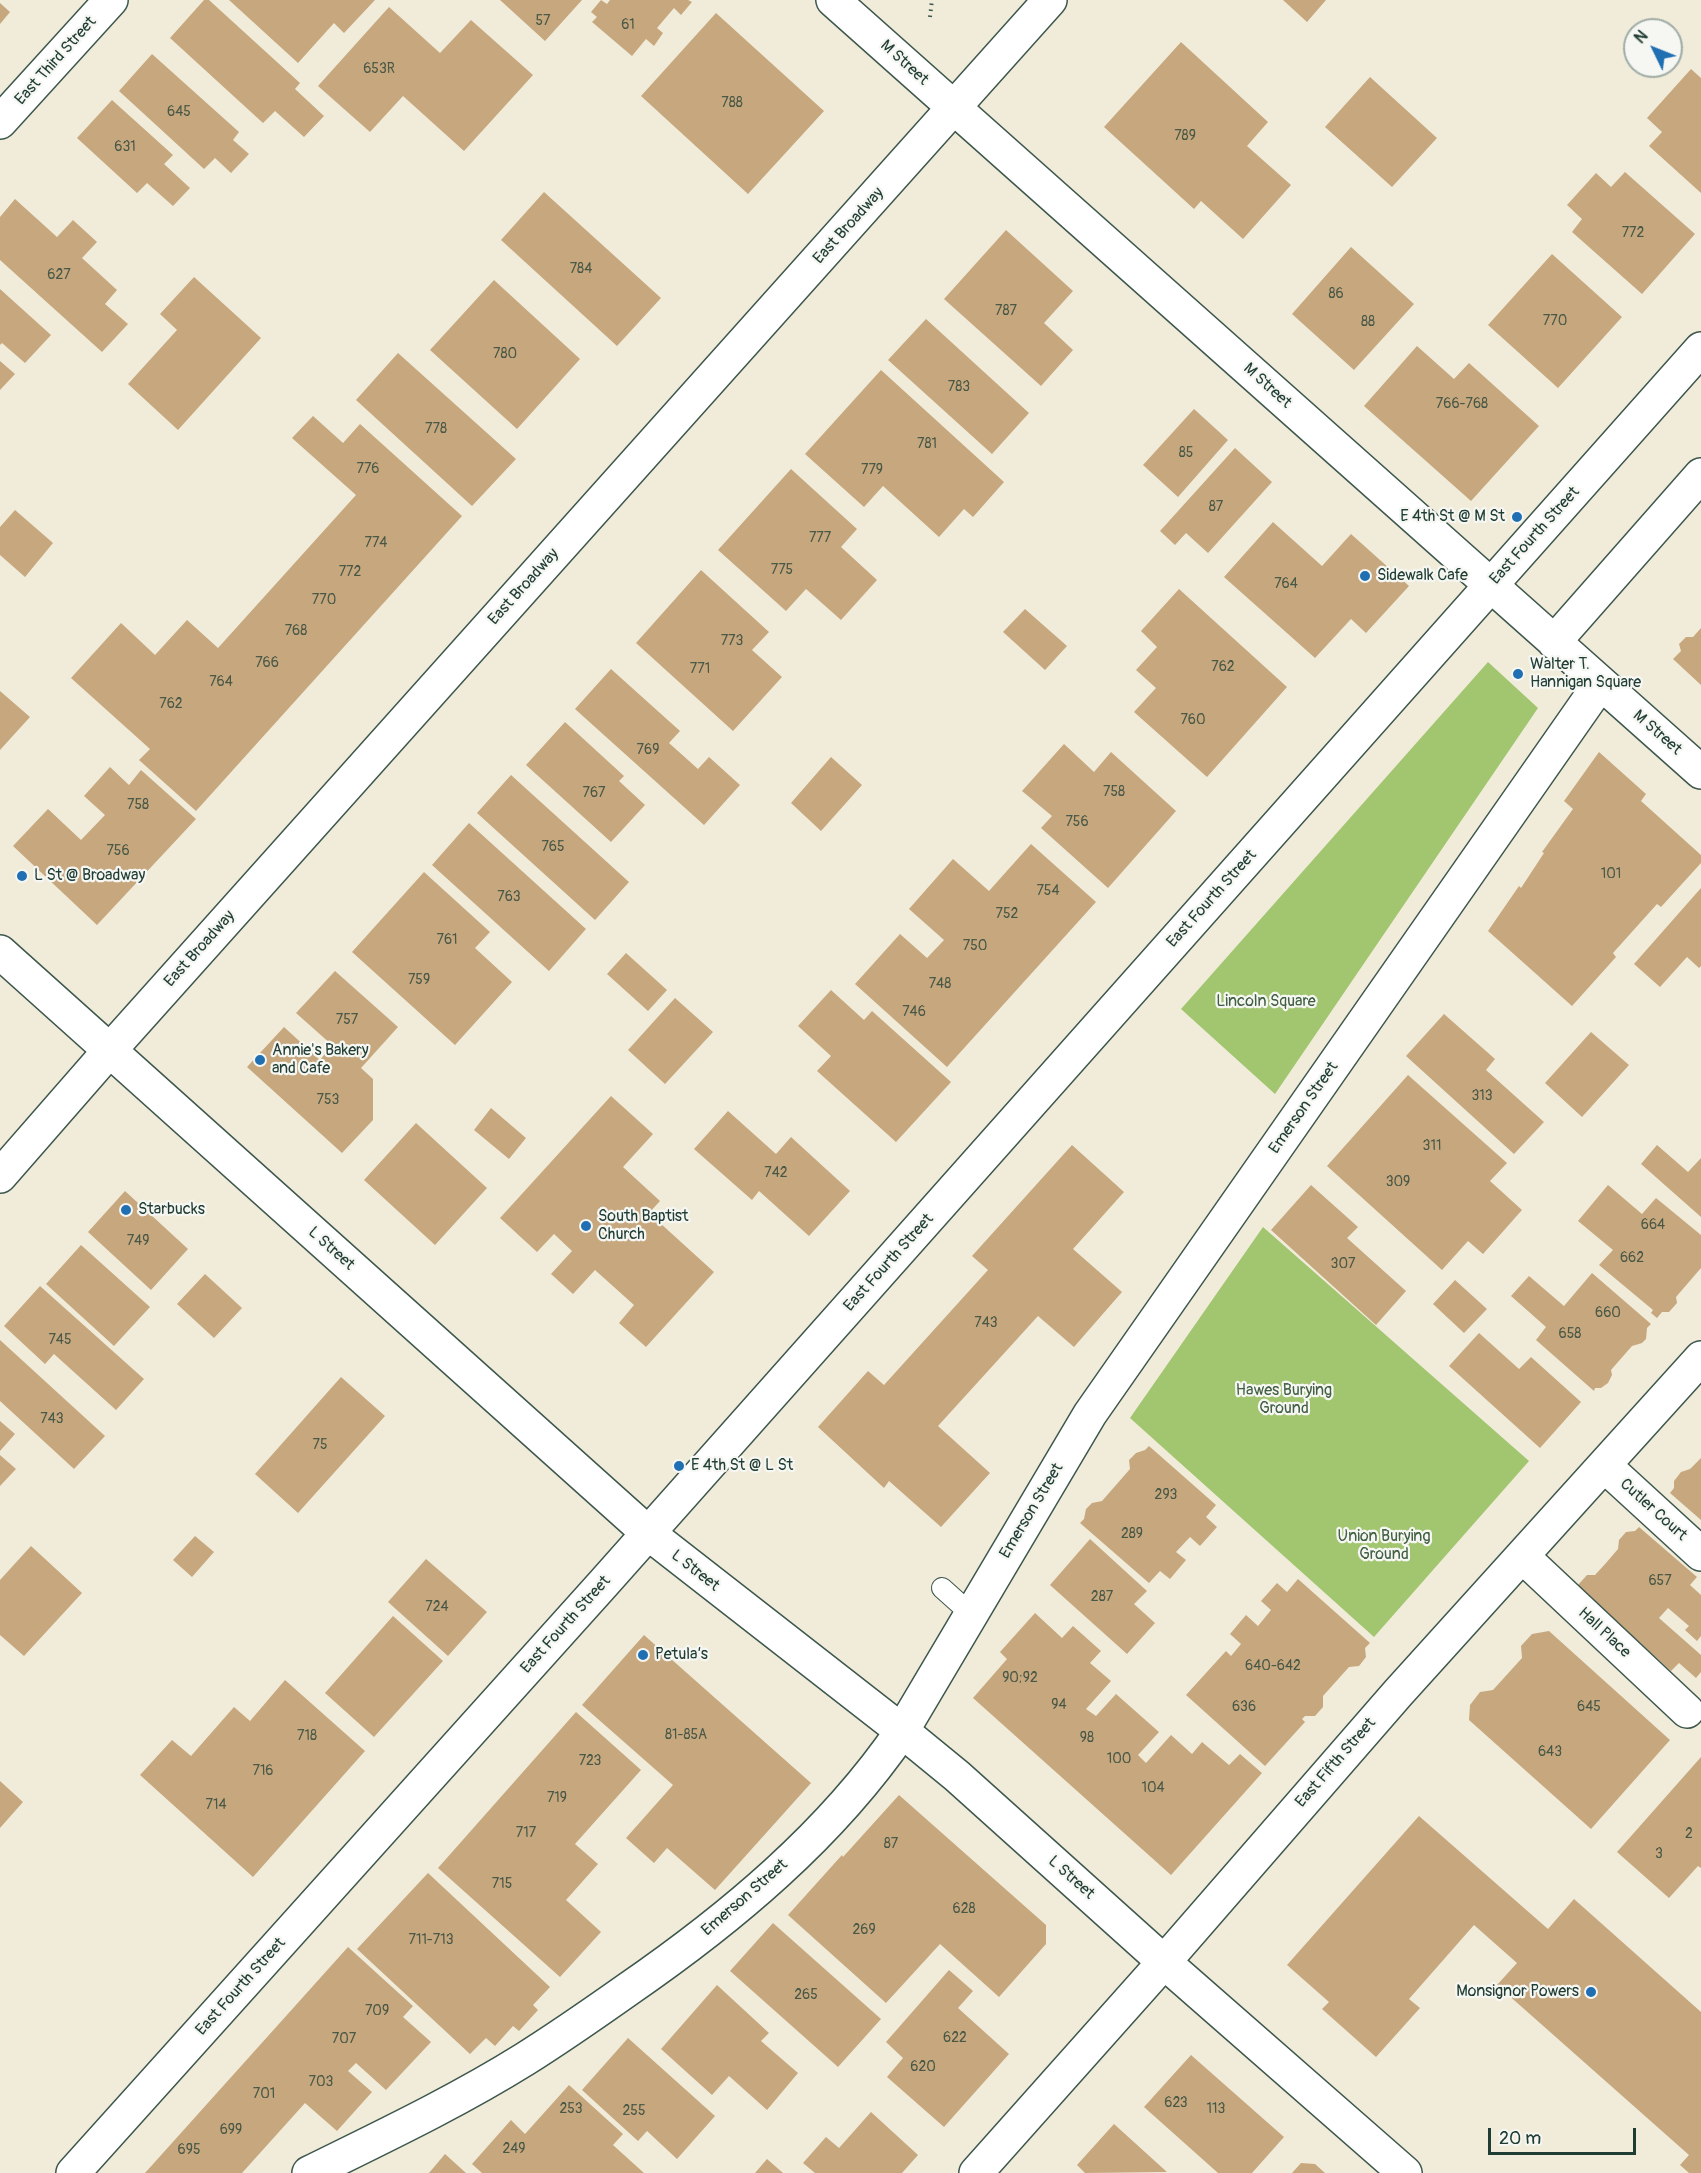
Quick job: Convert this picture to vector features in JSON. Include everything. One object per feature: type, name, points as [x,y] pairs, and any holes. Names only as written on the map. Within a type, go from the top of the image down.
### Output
[{"type":"street","name":"East Third Street","points":[[0,122],[111,0]]},
{"type":"street","name":"M Street","points":[[833,0],[1701,772]]},
{"type":"street","name":"East Broadway","points":[[0,1176],[110,1050],[1050,0]]},
{"type":"street","name":"East Fourth Street","points":[[73,2173],[648,1533],[1701,349]]},
{"type":"street","points":[[1554,642],[1701,475]]},
{"type":"street","name":"Emerson Street","points":[[309,2173],[427,2115],[524,2060],[670,1961],[719,1923],[784,1865],[863,1782],[903,1731],[1090,1414],[1600,684]]},
{"type":"street","name":"L Street","points":[[0,952],[648,1533],[903,1731],[966,1784],[1164,1962],[1405,2173]]},
{"type":"street","name":"East Fifth Street","points":[[976,2173],[1164,1962],[1398,1693],[1701,1358]]},
{"type":"street","name":"Cutler Court","points":[[1605,1466],[1701,1554]]},
{"type":"street","name":"Hall Place","points":[[1521,1556],[1687,1711]]},
{"type":"lane","points":[[942,1588],[971,1614]]},
{"type":"path","points":[[930,17],[932,0]]},
{"type":"green space","name":"Lincoln Square","points":[[1488,662],[1538,708],[1275,1094],[1181,1009]]},
{"type":"green space","name":"Hawes Burying Ground","points":[[1263,1227],[1529,1461],[1374,1637],[1130,1418]]},
{"type":"building","points":[[204,0],[209,0],[300,83],[295,89],[324,116],[304,137],[275,111],[263,123],[170,38]]},
{"type":"building","points":[[229,0],[375,0],[344,33],[334,23],[298,63]]},
{"type":"building","points":[[500,0],[582,0],[545,41]]},
{"type":"building","points":[[601,0],[607,4],[610,0],[688,0],[692,2],[681,15],[674,8],[657,28],[663,33],[654,46],[646,39],[632,56],[592,22],[597,17],[591,12]]},
{"type":"building","points":[[1283,0],[1326,0],[1307,22]]},
{"type":"building","points":[[0,3],[10,12],[0,24]]},
{"type":"building","points":[[389,7],[440,53],[471,20],[533,75],[464,151],[403,96],[370,132],[318,86]]},
{"type":"building","points":[[716,13],[824,111],[748,194],[641,96]]},
{"type":"building","points":[[1181,42],[1268,122],[1247,146],[1291,185],[1243,239],[1201,201],[1194,209],[1104,127]]},
{"type":"building","points":[[152,54],[239,132],[233,140],[249,154],[231,173],[215,158],[204,169],[119,91]]},
{"type":"building","points":[[1691,69],[1701,78],[1701,193],[1649,146],[1662,132],[1647,118]]},
{"type":"building","points":[[1370,77],[1437,138],[1392,187],[1325,127]]},
{"type":"building","points":[[112,100],[173,155],[164,164],[190,188],[173,206],[147,183],[137,193],[77,138]]},
{"type":"building","points":[[1625,172],[1695,234],[1642,294],[1572,232],[1582,219],[1567,205],[1596,173],[1611,187]]},
{"type":"building","points":[[544,192],[661,298],[617,346],[501,240]]},
{"type":"building","points":[[15,199],[57,237],[73,220],[97,242],[82,258],[117,290],[105,304],[128,324],[102,352],[0,260],[0,217]]},
{"type":"building","points":[[1006,230],[1073,291],[1044,323],[1073,350],[1041,386],[944,299]]},
{"type":"building","points":[[1351,247],[1414,304],[1354,370],[1292,314]]},
{"type":"building","points":[[1552,254],[1622,317],[1558,388],[1488,325]]},
{"type":"building","points":[[194,277],[261,338],[178,430],[128,384],[177,330],[160,314]]},
{"type":"building","points":[[494,280],[580,359],[517,429],[430,350]]},
{"type":"building","points":[[0,289],[51,335],[25,363],[2,343],[0,345]]},
{"type":"building","points":[[926,319],[1029,413],[992,454],[888,360]]},
{"type":"building","points":[[1417,346],[1454,379],[1469,363],[1539,426],[1471,501],[1364,406]]},
{"type":"building","points":[[398,353],[516,459],[472,506],[356,400]]},
{"type":"building","points":[[0,361],[15,374],[0,390]]},
{"type":"building","points":[[881,370],[1004,482],[973,517],[964,509],[939,537],[883,486],[864,507],[805,454]]},
{"type":"building","points":[[1194,409],[1228,440],[1178,497],[1143,465]]},
{"type":"building","points":[[313,416],[343,443],[360,424],[462,516],[196,811],[139,760],[150,749],[71,678],[121,623],[155,655],[187,620],[218,648],[356,495],[292,438]]},
{"type":"building","points":[[1235,448],[1272,482],[1208,553],[1186,533],[1175,545],[1160,531]]},
{"type":"building","points":[[791,469],[857,529],[841,547],[877,580],[841,620],[806,589],[786,611],[718,550]]},
{"type":"building","points":[[15,510],[53,543],[25,577],[0,555],[0,527]]},
{"type":"building","points":[[1273,522],[1322,566],[1351,534],[1409,586],[1366,633],[1351,619],[1315,658],[1224,577]]},
{"type":"building","points":[[701,570],[769,632],[752,650],[782,677],[733,731],[636,643]]},
{"type":"building","points":[[1179,589],[1287,687],[1207,777],[1134,712],[1156,688],[1136,670],[1157,647],[1141,631]]},
{"type":"building","points":[[1025,609],[1067,646],[1045,670],[1003,632]]},
{"type":"building","points":[[1701,628],[1701,685],[1673,659],[1681,651],[1679,644],[1686,637],[1693,637]]},
{"type":"building","points":[[611,669],[680,731],[669,743],[698,769],[709,757],[740,785],[704,825],[575,709]]},
{"type":"building","points":[[0,691],[30,717],[0,750]]},
{"type":"building","points":[[565,722],[624,776],[619,781],[645,805],[611,842],[526,765]]},
{"type":"building","points":[[1064,744],[1094,772],[1111,752],[1176,811],[1108,888],[1041,828],[1052,816],[1022,791]]},
{"type":"building","points":[[1599,752],[1646,794],[1641,801],[1701,855],[1701,863],[1661,907],[1657,904],[1613,953],[1616,957],[1572,1006],[1488,931],[1519,886],[1521,888],[1544,853],[1542,852],[1573,809],[1564,801]]},
{"type":"building","points":[[831,757],[862,785],[821,831],[791,803]]},
{"type":"building","points":[[110,767],[129,785],[141,770],[196,819],[97,925],[13,846],[48,809],[81,840],[105,815],[84,796]]},
{"type":"building","points":[[511,775],[629,882],[595,920],[477,813]]},
{"type":"building","points":[[469,823],[586,929],[549,971],[432,865]]},
{"type":"building","points":[[1031,844],[1096,902],[947,1067],[855,984],[900,934],[927,958],[944,940],[909,909],[953,859],[989,891]]},
{"type":"building","points":[[424,872],[490,932],[475,948],[512,982],[455,1045],[352,952]]},
{"type":"building","points":[[1701,888],[1701,966],[1699,968],[1687,957],[1660,987],[1634,964]]},
{"type":"building","points":[[626,953],[667,990],[648,1011],[607,974]]},
{"type":"building","points":[[335,971],[398,1027],[361,1068],[373,1079],[373,1120],[342,1153],[247,1067],[284,1027],[320,1060],[332,1045],[296,1013]]},
{"type":"building","points":[[831,990],[864,1020],[872,1011],[951,1082],[896,1142],[817,1071],[831,1056],[798,1026]]},
{"type":"building","points":[[675,998],[713,1032],[665,1084],[628,1050]]},
{"type":"building","points":[[1444,1014],[1495,1059],[1486,1070],[1544,1122],[1514,1154],[1406,1056]]},
{"type":"building","points":[[1591,1032],[1629,1065],[1582,1117],[1545,1083]]},
{"type":"building","points":[[1408,1075],[1507,1163],[1490,1181],[1522,1210],[1483,1254],[1468,1241],[1442,1270],[1327,1166]]},
{"type":"building","name":"South Baptist Church","points":[[611,1096],[653,1134],[623,1167],[660,1201],[649,1213],[714,1272],[646,1347],[619,1323],[634,1305],[595,1270],[573,1294],[551,1274],[572,1251],[554,1234],[537,1252],[500,1218]]},
{"type":"building","points":[[491,1108],[526,1138],[509,1159],[474,1130]]},
{"type":"building","points":[[728,1111],[776,1154],[791,1137],[850,1191],[809,1236],[759,1191],[752,1200],[694,1149]]},
{"type":"building","points":[[416,1123],[487,1188],[435,1245],[364,1180]]},
{"type":"building","points":[[1072,1145],[1124,1192],[1073,1249],[1122,1292],[1074,1347],[1038,1316],[938,1426],[990,1473],[941,1527],[889,1481],[884,1488],[818,1427],[868,1371],[884,1385],[988,1270],[972,1256]]},
{"type":"building","points":[[1657,1145],[1688,1172],[1701,1158],[1701,1217],[1641,1164]]},
{"type":"building","points":[[1311,1185],[1358,1227],[1347,1238],[1406,1291],[1376,1325],[1271,1230]]},
{"type":"building","points":[[1608,1185],[1642,1214],[1656,1198],[1701,1235],[1701,1268],[1676,1297],[1677,1303],[1669,1312],[1662,1312],[1657,1318],[1651,1313],[1653,1310],[1599,1265],[1613,1250],[1578,1221]]},
{"type":"building","points":[[125,1191],[188,1249],[151,1290],[88,1232]]},
{"type":"building","points":[[81,1245],[150,1307],[114,1346],[46,1284]]},
{"type":"building","points":[[1592,1273],[1651,1324],[1647,1328],[1646,1339],[1632,1346],[1611,1370],[1612,1375],[1608,1383],[1601,1388],[1595,1388],[1594,1391],[1536,1340],[1546,1327],[1511,1296],[1529,1276],[1564,1306]]},
{"type":"building","points":[[205,1274],[242,1308],[214,1338],[177,1304]]},
{"type":"building","points":[[1455,1280],[1487,1309],[1464,1333],[1433,1304]]},
{"type":"building","points":[[40,1286],[144,1379],[116,1410],[54,1354],[45,1364],[4,1326]]},
{"type":"building","points":[[1479,1333],[1519,1369],[1531,1357],[1581,1402],[1540,1448],[1449,1366]]},
{"type":"building","points":[[0,1340],[105,1436],[74,1469],[0,1401]]},
{"type":"building","points":[[341,1377],[385,1416],[298,1513],[255,1474]]},
{"type":"building","points":[[0,1421],[15,1434],[0,1451]]},
{"type":"building","points":[[1149,1446],[1216,1505],[1206,1517],[1217,1527],[1200,1546],[1190,1537],[1176,1552],[1186,1560],[1170,1579],[1160,1571],[1149,1583],[1080,1523],[1084,1519],[1086,1509],[1092,1503],[1102,1501],[1130,1469],[1129,1460]]},
{"type":"building","points":[[0,1455],[16,1469],[0,1486]]},
{"type":"building","points":[[1701,1458],[1701,1520],[1670,1493],[1674,1488],[1674,1481],[1681,1472],[1690,1469]]},
{"type":"building","points":[[1639,1527],[1697,1577],[1690,1585],[1701,1595],[1701,1636],[1697,1641],[1685,1630],[1689,1626],[1668,1608],[1659,1618],[1701,1655],[1701,1672],[1696,1678],[1679,1663],[1671,1671],[1638,1641],[1632,1647],[1578,1595],[1578,1585],[1587,1575],[1595,1575],[1606,1563],[1618,1549],[1619,1540],[1626,1532],[1635,1531]]},
{"type":"building","points":[[195,1536],[214,1552],[192,1577],[173,1560]]},
{"type":"building","points":[[1090,1539],[1147,1591],[1134,1604],[1155,1623],[1127,1654],[1050,1585]]},
{"type":"building","points":[[31,1546],[82,1593],[24,1656],[0,1635],[0,1580]]},
{"type":"building","points":[[426,1559],[487,1612],[448,1656],[388,1602]]},
{"type":"building","points":[[1298,1579],[1370,1643],[1365,1648],[1366,1657],[1359,1666],[1349,1667],[1323,1696],[1323,1707],[1315,1716],[1305,1716],[1302,1719],[1305,1722],[1265,1766],[1186,1695],[1226,1651],[1231,1656],[1241,1644],[1230,1634],[1246,1615],[1258,1626],[1271,1610],[1261,1601],[1277,1583],[1287,1592]]},
{"type":"building","points":[[1035,1613],[1062,1638],[1073,1626],[1101,1651],[1090,1663],[1111,1681],[1086,1709],[1096,1716],[1116,1694],[1159,1732],[1138,1755],[1146,1763],[1171,1735],[1192,1754],[1202,1742],[1229,1765],[1240,1754],[1262,1773],[1171,1875],[973,1698],[1007,1659],[1000,1652]]},
{"type":"building","points":[[393,1616],[443,1661],[374,1737],[325,1693]]},
{"type":"building","points":[[1549,1631],[1670,1740],[1591,1829],[1469,1720],[1470,1705],[1480,1692],[1493,1690],[1522,1658],[1521,1646],[1532,1634]]},
{"type":"building","points":[[644,1635],[811,1783],[715,1890],[667,1848],[654,1863],[626,1838],[673,1785],[582,1705]]},
{"type":"building","points":[[285,1680],[365,1751],[253,1877],[140,1775],[172,1740],[191,1756],[234,1707],[250,1721]]},
{"type":"building","points":[[576,1712],[641,1770],[575,1844],[598,1864],[566,1900],[601,1932],[560,1977],[438,1868]]},
{"type":"building","points":[[1701,1757],[1701,1868],[1698,1866],[1669,1898],[1617,1852]]},
{"type":"building","points":[[0,1781],[23,1802],[0,1828]]},
{"type":"building","points":[[899,1795],[1046,1925],[1046,1944],[999,1997],[940,1944],[886,2003],[788,1915]]},
{"type":"building","name":"Monsignor Powers","points":[[1419,1816],[1548,1929],[1574,1899],[1701,2012],[1701,2173],[1689,2173],[1680,2165],[1689,2155],[1497,1985],[1517,1963],[1474,1925],[1409,1999],[1420,2008],[1376,2057],[1322,2009],[1329,2002],[1287,1965]]},
{"type":"building","points":[[428,1873],[550,1987],[533,2005],[538,2010],[519,2031],[513,2026],[495,2046],[486,2038],[470,2054],[357,1949]]},
{"type":"building","points":[[773,1923],[881,2019],[838,2067],[730,1971]]},
{"type":"building","points":[[348,1947],[413,2006],[403,2017],[431,2042],[386,2090],[356,2063],[348,2071],[372,2092],[337,2131],[305,2103],[242,2173],[145,2173]]},
{"type":"building","points":[[949,1970],[973,1991],[958,2008],[1009,2054],[944,2127],[887,2077],[903,2058],[886,2042]]},
{"type":"building","points":[[717,1985],[769,2033],[761,2041],[798,2073],[767,2110],[729,2076],[712,2095],[661,2049]]},
{"type":"building","points":[[628,2038],[715,2116],[677,2159],[647,2131],[638,2141],[582,2090]]},
{"type":"building","points":[[1191,2055],[1284,2137],[1252,2173],[1218,2173],[1144,2107]]},
{"type":"building","points":[[569,2085],[623,2134],[613,2145],[644,2173],[482,2173],[472,2164],[511,2120],[525,2134]]},
{"type":"building","points":[[871,2112],[918,2155],[902,2173],[815,2173],[803,2163],[826,2137],[839,2148]]},
{"type":"building","points":[[1114,2124],[1167,2172],[1085,2173],[1077,2165]]},
{"type":"building","points":[[445,2154],[466,2173],[429,2173]]},
{"type":"building","points":[[767,2159],[783,2173],[755,2173]]},
{"type":"building","points":[[1301,2163],[1315,2164],[1325,2173],[1292,2173]]},
{"type":"place","name":"E 4th St @ M St","points":[[1517,517]]},
{"type":"place","name":"Sidewalk Cafe","points":[[1365,576]]},
{"type":"place","name":"Walter T. Hannigan Square","points":[[1518,674]]},
{"type":"place","name":"L St @ Broadway","points":[[22,876]]},
{"type":"place","name":"Annie's Bakery and Cafe","points":[[260,1060]]},
{"type":"place","name":"Starbucks","points":[[126,1210]]},
{"type":"place","name":"South Baptist Church","points":[[586,1226]]},
{"type":"place","name":"E 4th St @ L St","points":[[679,1466]]},
{"type":"place","name":"Petula’s","points":[[643,1655]]},
{"type":"place","name":"Monsignor Powers","points":[[1591,1992]]},
{"type":"park label","name":"Union Burying Ground","points":[[1384,1546]]}]
